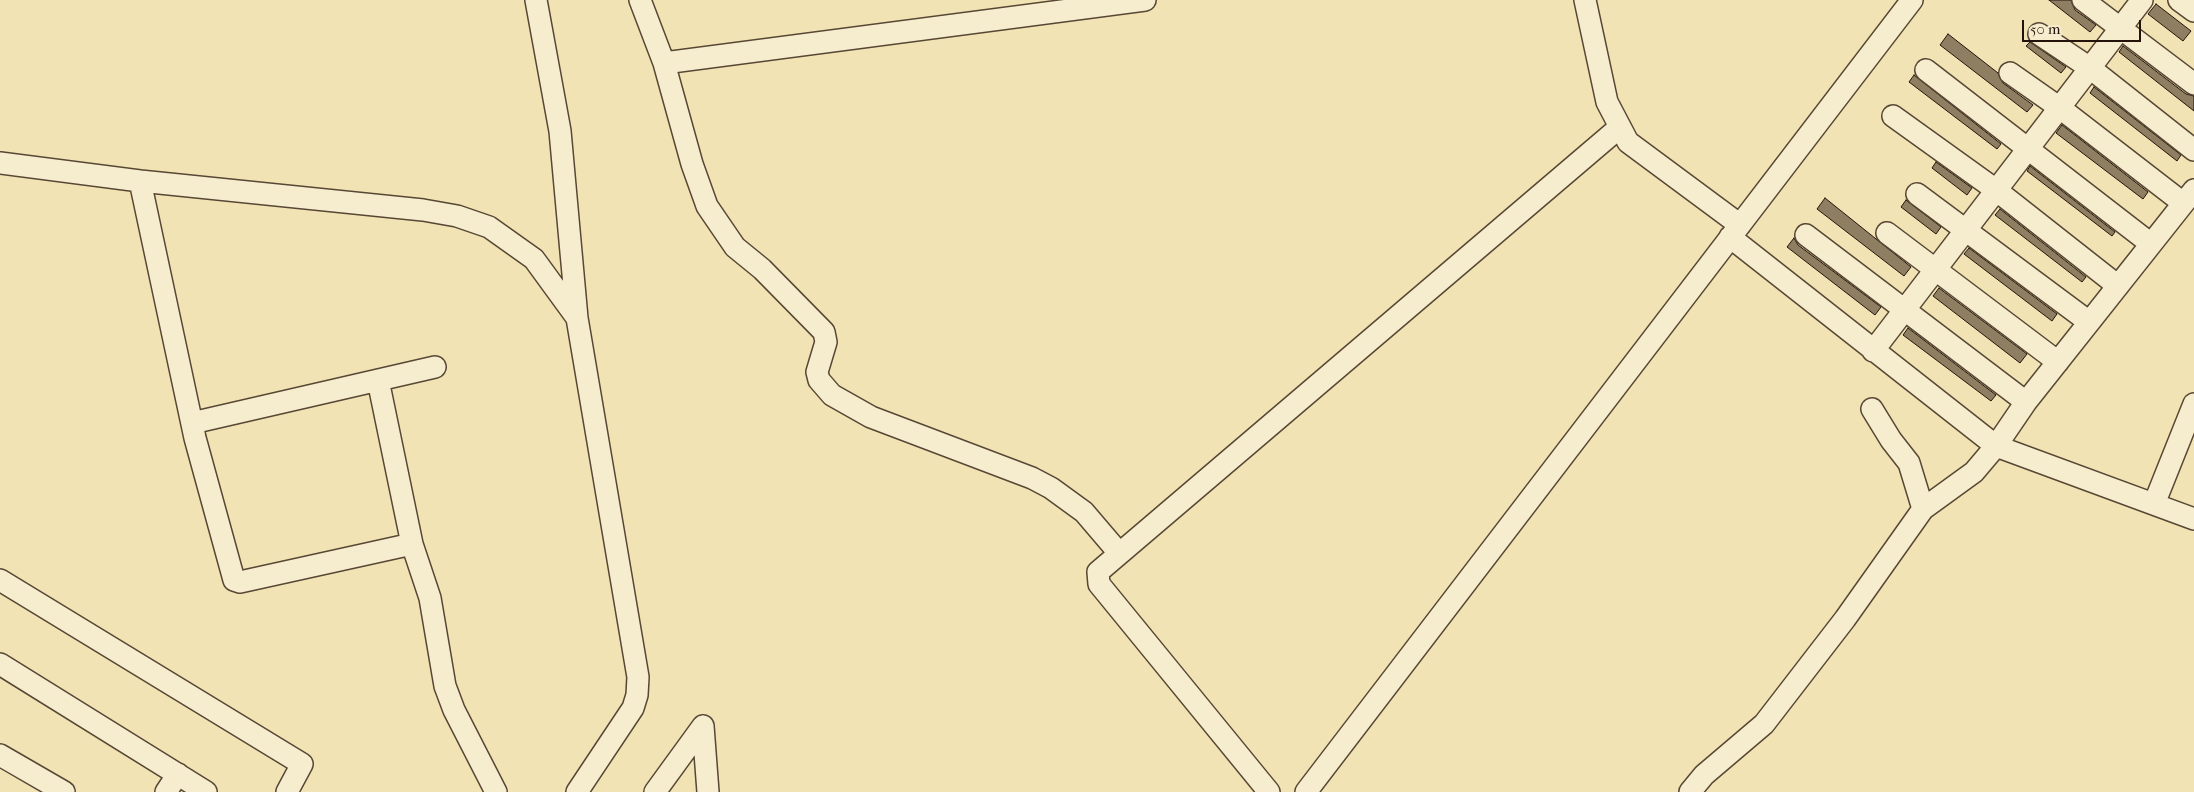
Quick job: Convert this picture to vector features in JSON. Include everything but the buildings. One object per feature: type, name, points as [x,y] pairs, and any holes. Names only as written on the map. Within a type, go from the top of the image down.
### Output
[{"type":"street","points":[[536,0],[560,131],[578,318],[638,677],[638,695],[633,708],[577,792]]},
{"type":"street","points":[[640,0],[664,63],[692,164],[707,206],[735,247],[762,269],[824,332],[826,342],[817,372],[819,380],[832,395],[871,417],[1032,478],[1051,488],[1084,512],[1119,553]]},
{"type":"street","points":[[664,63],[1145,0]]},
{"type":"street","points":[[1585,0],[1607,102],[1628,142],[1735,231],[1873,351],[1996,446],[2194,519]]},
{"type":"street","points":[[1306,792],[1912,0]]},
{"type":"street","points":[[2083,0],[2194,84]]},
{"type":"street","points":[[1873,351],[2142,0]]},
{"type":"street","points":[[2179,0],[2194,11]]},
{"type":"street","points":[[2039,34],[2090,68],[2194,150]]},
{"type":"street","points":[[1926,70],[2151,244]]},
{"type":"street","points":[[1690,792],[1704,775],[1764,724],[1840,626],[1923,509],[1974,472],[1996,446],[2026,402],[2189,196],[2010,73]]},
{"type":"street","points":[[1893,116],[1996,190],[2118,286]]},
{"type":"street","points":[[1270,792],[1099,584],[1098,572],[1620,127]]},
{"type":"street","points":[[0,163],[423,210],[473,220],[504,236],[534,259],[578,318]]},
{"type":"street","points":[[140,180],[192,423],[236,583],[412,544]]},
{"type":"street","points":[[1916,194],[1966,229],[2089,322]]},
{"type":"street","points":[[1886,233],[2058,362]]},
{"type":"street","points":[[1806,235],[1906,308],[2026,402]]},
{"type":"street","points":[[192,423],[435,367]]},
{"type":"street","points":[[378,380],[412,544],[430,598],[445,686],[454,710],[496,792]]},
{"type":"street","points":[[2154,504],[2194,404]]},
{"type":"street","points":[[1872,409],[1891,440],[1909,463],[1923,509]]},
{"type":"street","points":[[0,580],[302,764],[287,792]]},
{"type":"street","points":[[0,664],[206,792]]},
{"type":"street","points":[[655,792],[703,726],[708,792]]},
{"type":"street","points":[[0,755],[64,792]]},
{"type":"street","points":[[166,792],[178,774]]}]
